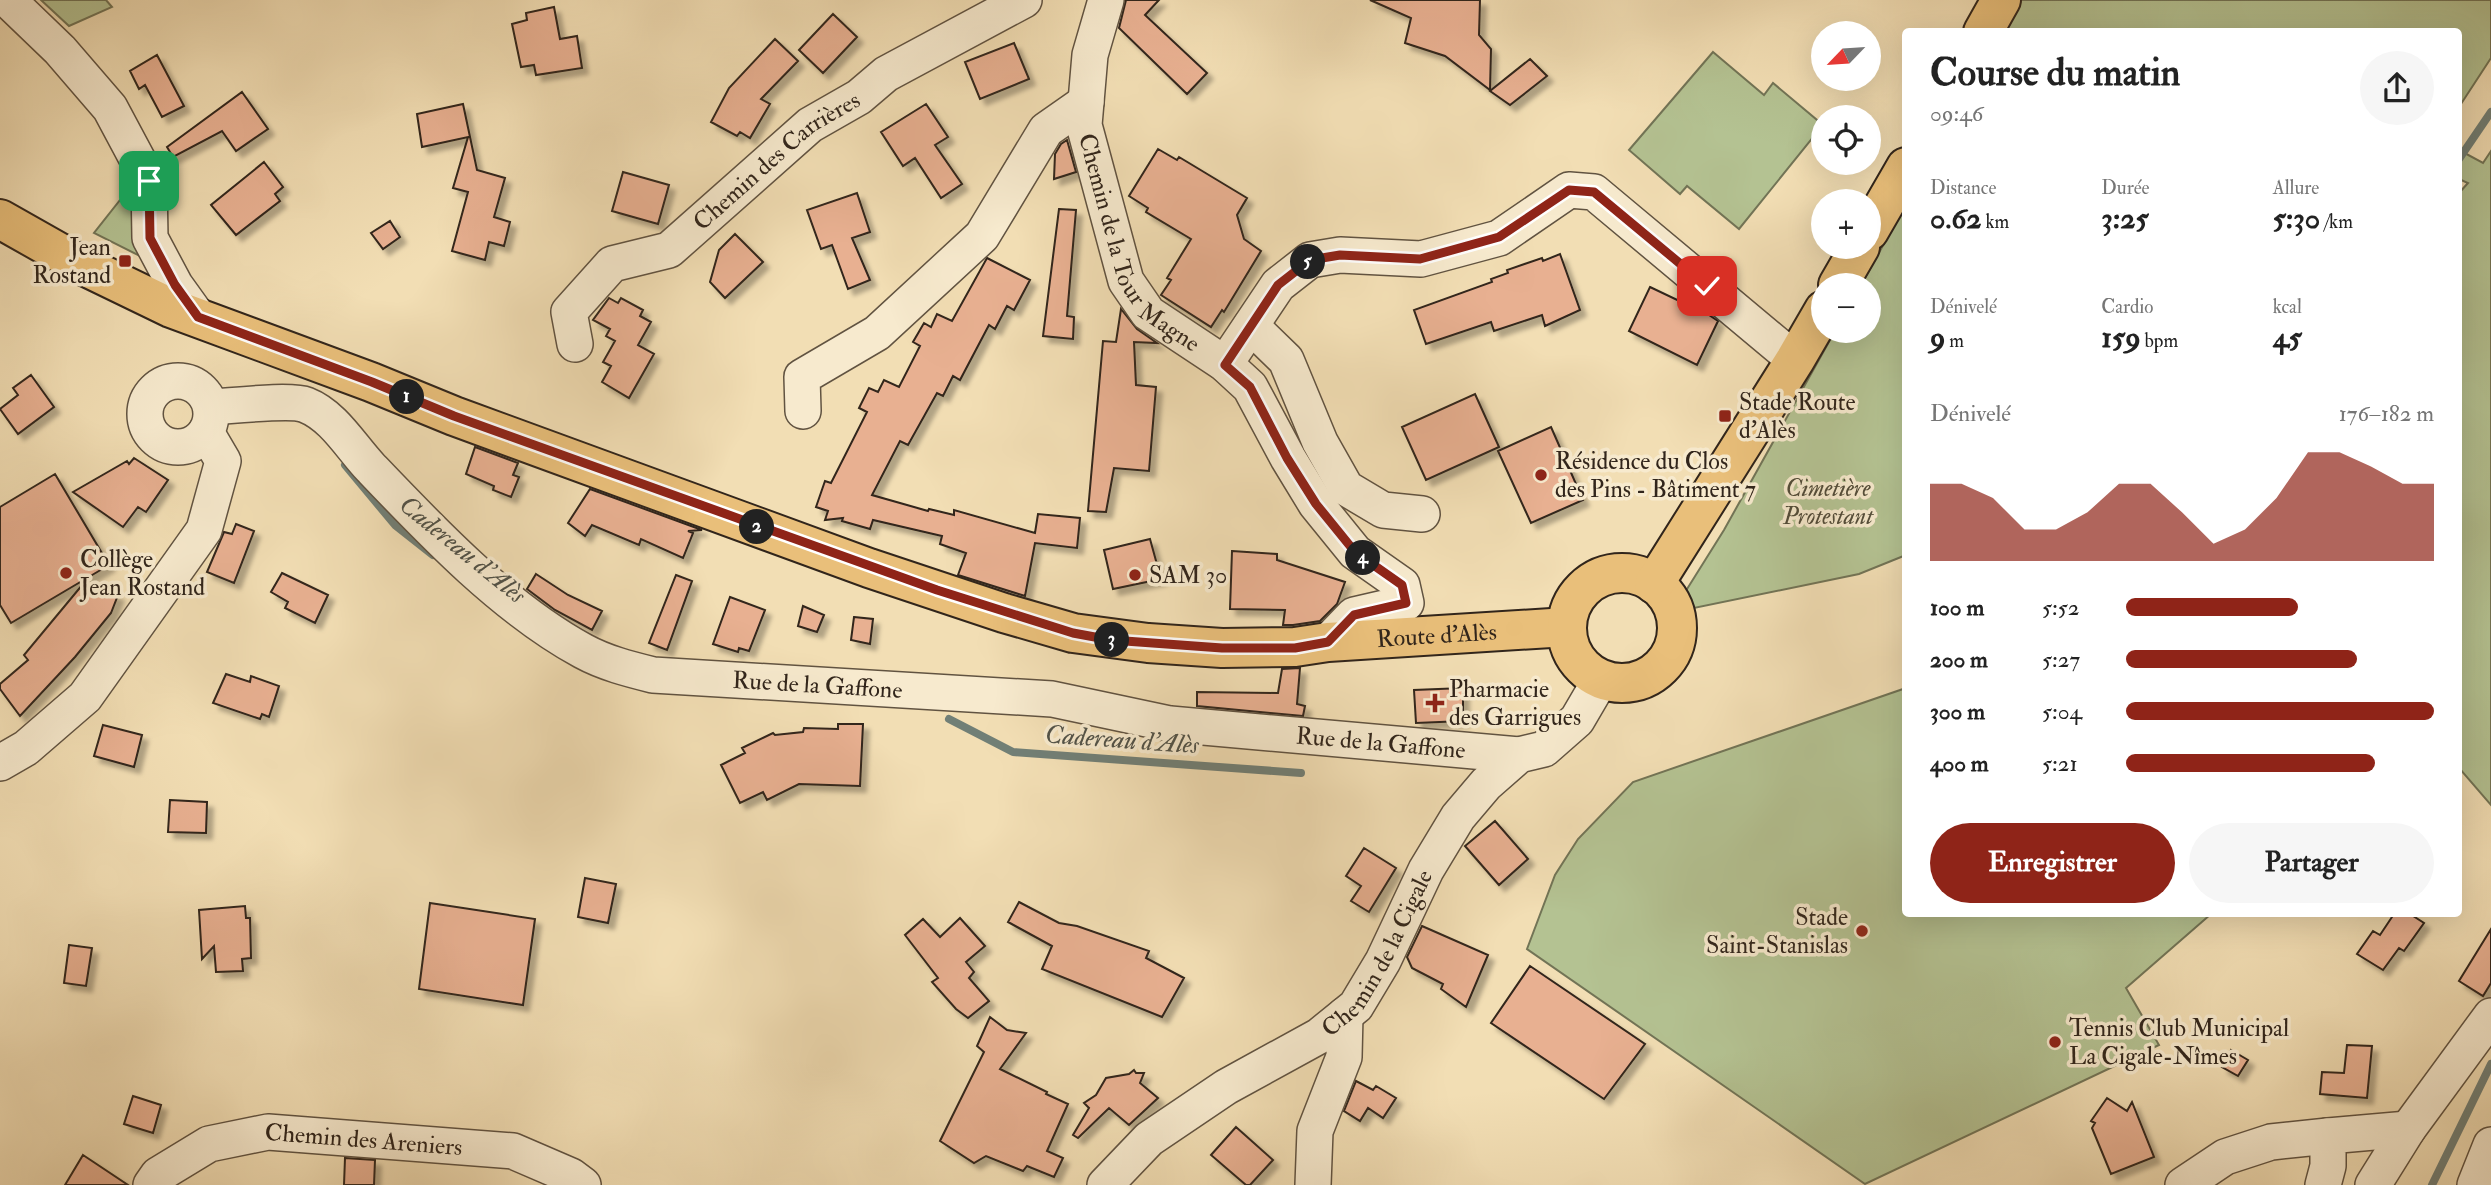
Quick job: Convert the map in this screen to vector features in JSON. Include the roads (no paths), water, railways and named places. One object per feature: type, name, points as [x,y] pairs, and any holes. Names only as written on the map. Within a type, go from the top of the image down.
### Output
[{"type":"main road","points":[[1985,28],[2001,0]]},
{"type":"main road","points":[[1881,210],[1902,174]]},
{"type":"main road","name":"Route d'Alès","points":[[0,219],[76,262],[171,307],[454,416],[856,563],[1038,624],[1098,638],[1222,648],[1295,648],[1328,642],[1567,627]]},
{"type":"main road","points":[[1654,584],[1811,332]]},
{"type":"main road","points":[[1622,573],[1639,576],[1654,584],[1666,595],[1674,609],[1676,641],[1670,656],[1658,670],[1644,679],[1622,683],[1601,679],[1587,671],[1576,659],[1569,643],[1567,627],[1570,610],[1578,595],[1590,583],[1606,575],[1622,573]]},
{"type":"street","points":[[8,0],[60,50],[110,108],[149,181],[150,238],[175,285],[198,317]]},
{"type":"street","name":"Chemin des Carrières","points":[[575,344],[569,312],[612,264],[669,250],[810,125],[859,97],[886,74],[1024,0]]},
{"type":"street","name":"Chemin de la Tour Magne","points":[[1106,0],[1090,55],[1084,125],[1126,281],[1148,313],[1225,365],[1250,387],[1287,458],[1316,504],[1355,552],[1402,585],[1406,603],[1354,615],[1328,642]]},
{"type":"street","points":[[803,411],[803,377],[877,333],[982,236],[1045,130],[1086,103]]},
{"type":"street","points":[[1225,365],[1278,285],[1310,260],[1340,255],[1420,259],[1447,252],[1499,237],[1569,190],[1594,192],[1795,360]]},
{"type":"street","points":[[1251,326],[1286,360],[1320,442],[1346,488],[1383,510],[1422,514]]},
{"type":"street","name":"Rue de la Gaffone","points":[[0,763],[26,748],[85,697],[204,530],[223,461],[209,420],[305,404],[326,417],[370,467],[484,578],[534,619],[583,651],[621,667],[653,676],[1052,699],[1170,724],[1519,755]]},
{"type":"street","name":"Chemin de la Cigale","points":[[1105,1185],[1149,1139],[1226,1087],[1319,1036],[1356,1006],[1383,961],[1426,870],[1458,817],[1486,784],[1519,755],[1545,748],[1577,720],[1601,679]]},
{"type":"street","points":[[1313,1185],[1315,1131],[1344,1058],[1345,1015]]},
{"type":"street","points":[[2373,1185],[2408,1129],[2491,1017]]},
{"type":"street","points":[[2183,1185],[2225,1157],[2272,1142],[2408,1129]]},
{"type":"street","name":"Chemin des Areniers","points":[[151,1185],[158,1174],[209,1144],[268,1132],[513,1151],[571,1176],[583,1185]]},
{"type":"street","points":[[2323,1185],[2328,1166],[2328,1136]]},
{"type":"street","points":[[2475,1185],[2491,1146]]},
{"type":"waterway","name":"Cadereau d'Alès","points":[[2462,155],[2491,112]]},
{"type":"waterway","name":"Cadereau d'Alès","points":[[345,465],[395,525],[433,555]]},
{"type":"waterway","name":"Cadereau d'Alès","points":[[949,719],[1013,752],[1301,773]]},
{"type":"waterway","points":[[2432,1185],[2491,1064]]},
{"type":"place","name":"Jean Rostand","points":[[125,261]]},
{"type":"place","name":"Stade Route d'Alès","points":[[1725,416]]},
{"type":"place","name":"Résidence du Clos des Pins - Bâtiment 7","points":[[1541,475]]},
{"type":"place","name":"Collège Jean Rostand","points":[[66,573]]},
{"type":"place","name":"SAM 30","points":[[1135,575]]},
{"type":"place","name":"Pharmacie des Garrigues","points":[[1435,703]]},
{"type":"place","name":"Stade Saint-Stanislas","points":[[1862,931]]},
{"type":"place","name":"Tennis Club Municipal La Cigale-Nîmes","points":[[2055,1042]]},
{"type":"park label","name":"Cimetière Protestant","points":[[1828,502]]}]
